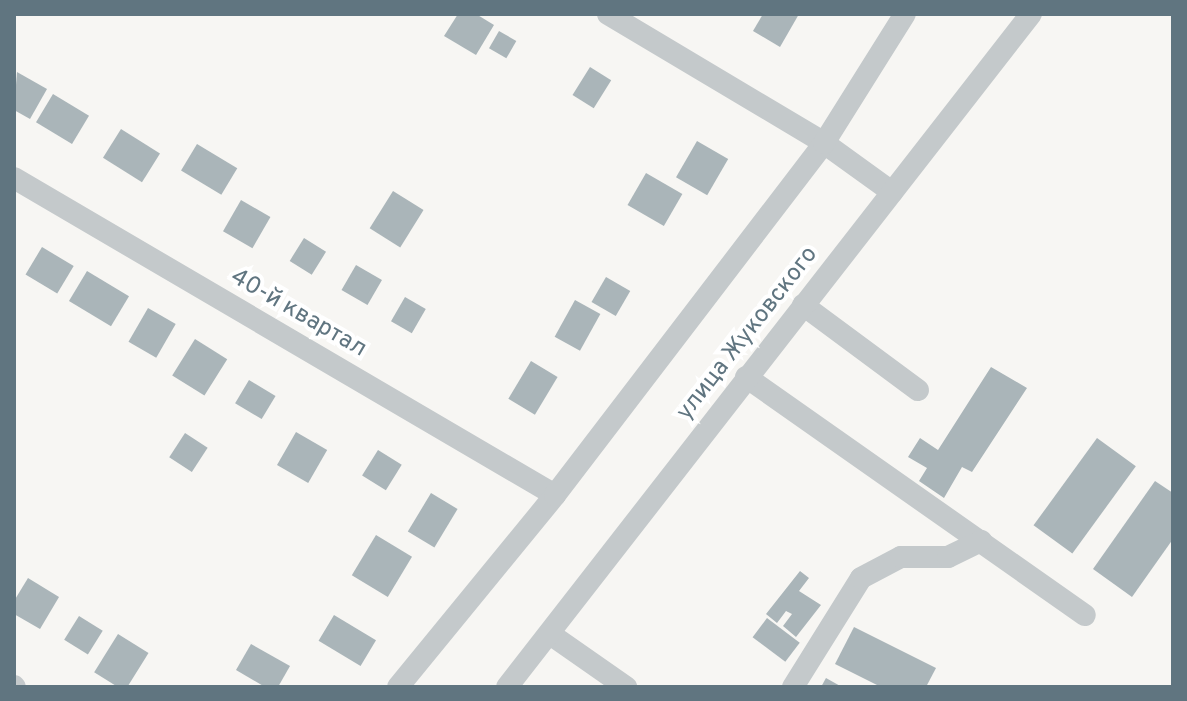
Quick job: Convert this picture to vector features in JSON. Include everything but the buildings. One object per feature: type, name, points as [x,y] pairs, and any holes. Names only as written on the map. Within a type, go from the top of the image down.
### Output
[{"type":"street","points":[[608,14],[824,143],[892,192]]},
{"type":"street","points":[[398,687],[555,495],[824,143],[905,14]]},
{"type":"street","name":"улица Жуковского","points":[[507,687],[1031,14]]},
{"type":"street","name":"40-й квартал","points":[[14,178],[555,495]]},
{"type":"street","points":[[803,305],[918,390]]},
{"type":"street","points":[[746,377],[1085,615]]},
{"type":"street","points":[[793,687],[861,578],[901,557],[948,557],[981,541]]},
{"type":"street","points":[[550,634],[626,687]]}]
